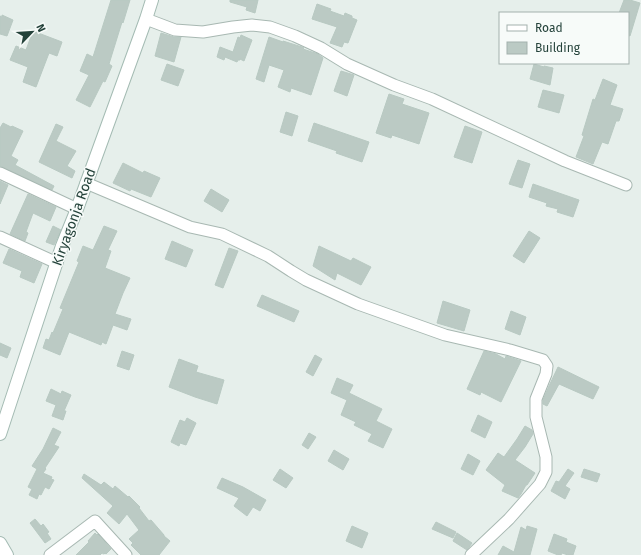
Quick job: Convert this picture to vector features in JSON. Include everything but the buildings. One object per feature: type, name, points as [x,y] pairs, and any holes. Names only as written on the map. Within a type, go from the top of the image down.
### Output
[{"type":"street","name":"Kiryagonja Road","points":[[0,434],[62,246],[77,209],[152,0]]},
{"type":"street","points":[[146,19],[175,30],[203,32],[252,25],[270,27],[295,36],[321,48],[347,64],[432,99],[565,161],[626,185]]},
{"type":"street","points":[[0,172],[77,209]]},
{"type":"street","points":[[86,183],[190,227],[222,234],[268,256],[306,280],[358,304],[445,335],[510,350],[543,360],[547,366],[546,374],[536,399],[536,417],[546,457],[546,472],[540,484],[514,513],[471,555]]},
{"type":"street","points":[[0,237],[57,264]]},
{"type":"street","points":[[50,555],[95,521],[126,555]]},
{"type":"street","points":[[0,543],[7,555]]}]
